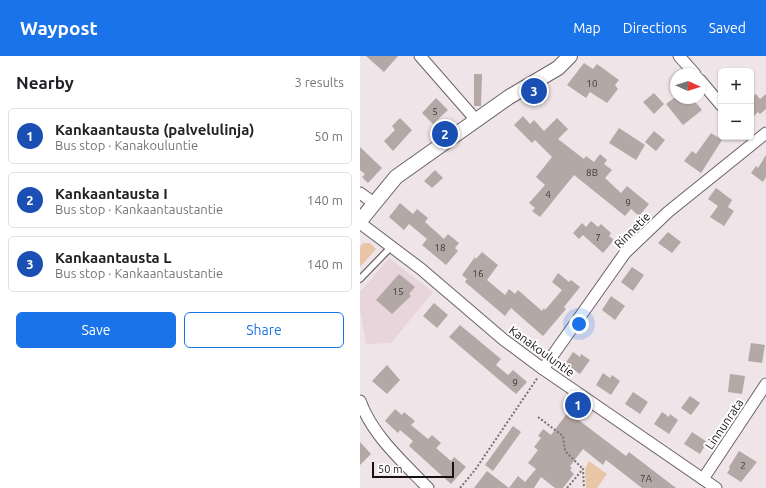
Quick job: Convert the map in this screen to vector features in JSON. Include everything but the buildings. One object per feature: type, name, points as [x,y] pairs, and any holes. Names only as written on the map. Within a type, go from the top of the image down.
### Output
[{"type":"street","points":[[420,56],[476,120]]},
{"type":"street","points":[[360,222],[396,177],[476,120],[558,68],[570,56]]},
{"type":"street","points":[[680,56],[690,68]]},
{"type":"street","points":[[706,87],[718,101]]},
{"type":"street","name":"Rinnetie","points":[[543,369],[625,253],[668,212],[760,139]]},
{"type":"street","points":[[360,193],[374,203]]},
{"type":"street","name":"Kanakouluntie","points":[[360,222],[421,269],[504,340],[543,369],[716,488]]},
{"type":"street","name":"Linnunrata","points":[[703,479],[766,384]]},
{"type":"street","points":[[360,401],[371,425],[390,448],[428,488]]},
{"type":"lane","points":[[360,279],[391,247]]},
{"type":"path","points":[[460,488],[475,470],[543,369]]},
{"type":"path","points":[[538,418],[564,436],[565,450],[583,469],[584,488]]},
{"type":"path","points":[[567,488],[583,469]]},
{"type":"shaded area","points":[[363,243],[370,243],[376,249],[360,267],[360,247]]},
{"type":"shaded area","points":[[389,258],[433,292],[391,343],[366,344],[360,311],[360,292]]},
{"type":"shaded area","points":[[589,461],[607,474],[597,488],[586,488],[585,469]]},
{"type":"place","name":"Kankaantausta L","points":[[534,91]]},
{"type":"place","name":"Kankaantausta I","points":[[445,134]]},
{"type":"place","name":"Kankaantausta (palvelulinja)","points":[[578,405]]}]
